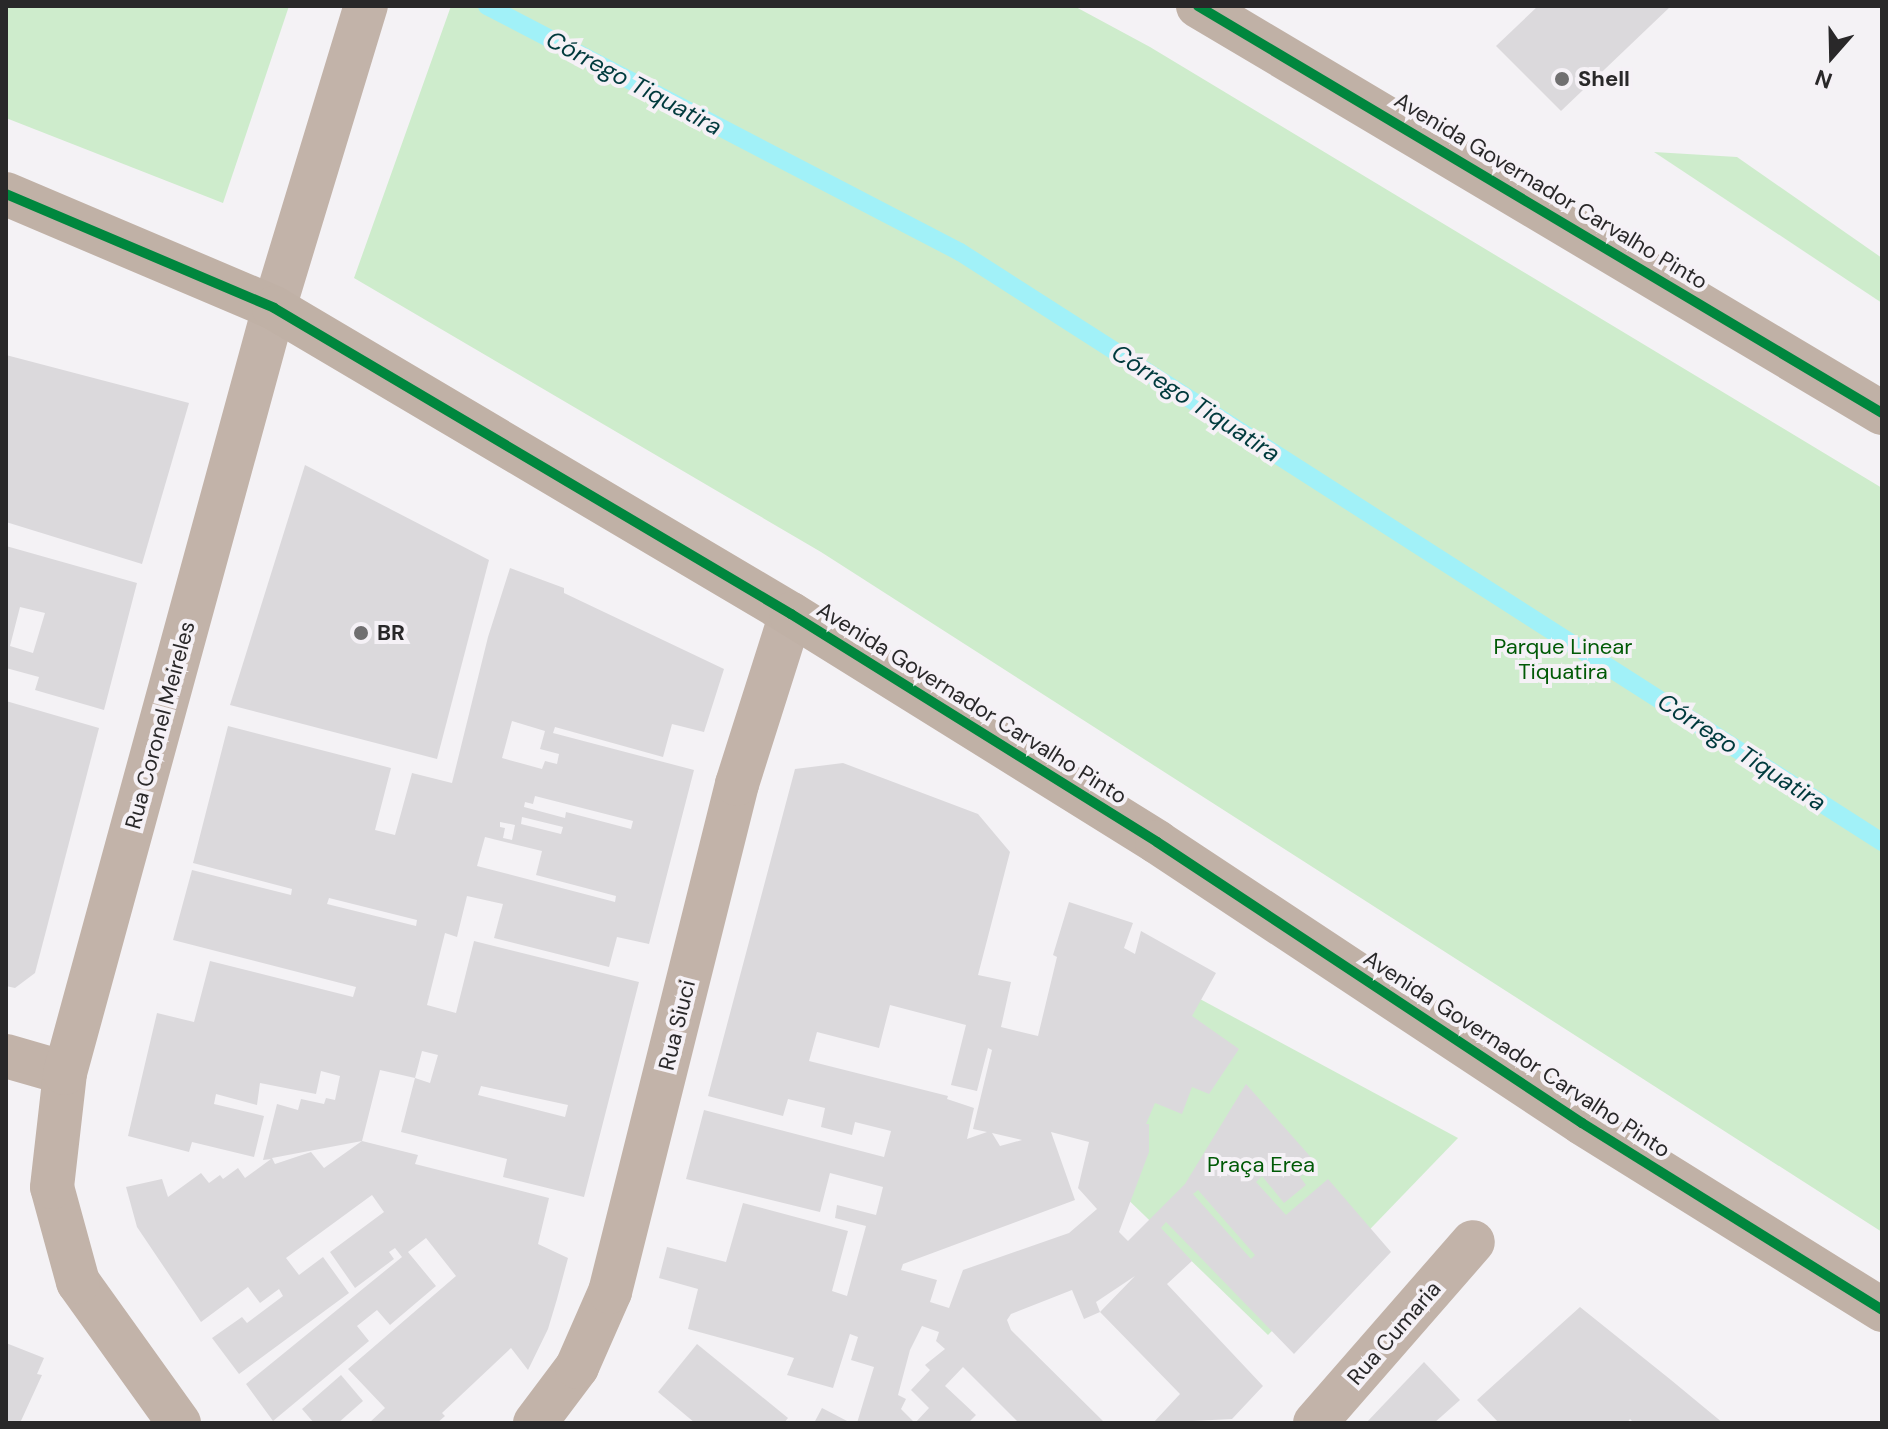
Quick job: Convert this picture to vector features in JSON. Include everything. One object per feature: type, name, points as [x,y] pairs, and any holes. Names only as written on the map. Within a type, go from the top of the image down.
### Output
[{"type":"main road","name":"Avenida Governador Carvalho Pinto","points":[[1198,6],[1882,413]]},
{"type":"main road","name":"Avenida Governador Carvalho Pinto","points":[[6,194],[274,308],[791,614],[1157,842],[1582,1123],[1882,1310]]},
{"type":"street","name":"Rua Coronel Meireles","points":[[179,1423],[78,1282],[52,1187],[65,1073],[274,308],[366,6]]},
{"type":"street","name":"Rua Siuci","points":[[535,1423],[577,1367],[610,1292],[737,784],[791,614]]},
{"type":"street","points":[[6,1056],[65,1073]]},
{"type":"street","name":"Rua Cumaria","points":[[1315,1423],[1473,1242]]},
{"type":"green space","points":[[6,6],[289,6],[223,203],[6,118]]},
{"type":"green space","name":"Parque Linear Tiquatira","points":[[451,6],[1074,6],[1150,47],[1882,488],[1882,1232],[821,552],[354,278]]},
{"type":"green space","points":[[1654,152],[1737,157],[1882,258],[1882,303]]},
{"type":"green space","name":"Praça Erea","points":[[1161,978],[1458,1138],[1268,1335],[1114,1186]]},
{"type":"building","name":"Shell","points":[[1538,6],[1671,6],[1561,111],[1496,46]]},
{"type":"building","points":[[6,355],[189,403],[142,564],[6,522]]},
{"type":"building","name":"BR","points":[[305,465],[489,560],[437,759],[230,705]]},
{"type":"building","points":[[6,546],[137,583],[104,710],[35,690],[39,677],[6,668]],"holes":[[[20,607],[45,613],[33,653],[10,646]]]},
{"type":"building","points":[[510,568],[564,588],[564,593],[724,669],[704,732],[672,724],[663,757],[555,727],[553,733],[694,770],[649,944],[617,937],[609,967],[494,938],[503,904],[467,896],[457,937],[445,933],[427,1005],[456,1013],[474,941],[639,982],[584,1197],[503,1177],[507,1159],[401,1132],[415,1078],[380,1070],[362,1141],[418,1155],[415,1164],[549,1198],[538,1244],[568,1258],[548,1329],[528,1370],[511,1348],[442,1413],[445,1416],[437,1423],[369,1423],[385,1408],[348,1369],[456,1276],[426,1238],[408,1252],[436,1286],[390,1325],[377,1310],[357,1326],[369,1341],[273,1421],[246,1384],[402,1257],[395,1248],[389,1252],[394,1259],[355,1288],[330,1252],[384,1212],[372,1195],[286,1258],[299,1275],[323,1257],[349,1293],[239,1374],[212,1338],[242,1317],[247,1323],[283,1296],[279,1289],[260,1303],[248,1287],[201,1322],[137,1227],[126,1187],[162,1179],[168,1197],[201,1173],[209,1183],[220,1175],[223,1179],[238,1168],[245,1178],[271,1159],[263,1160],[277,1104],[298,1110],[301,1099],[324,1104],[326,1098],[335,1100],[340,1076],[321,1071],[316,1094],[260,1083],[257,1105],[216,1094],[214,1104],[264,1116],[254,1157],[192,1142],[189,1152],[128,1136],[157,1013],[194,1022],[210,961],[353,997],[356,987],[173,940],[192,870],[291,895],[292,889],[193,863],[228,726],[391,768],[375,830],[395,835],[412,773],[452,783],[488,637]],"holes":[[[512,721],[545,731],[540,749],[559,754],[557,764],[545,761],[542,769],[502,758]],[[535,796],[633,821],[631,829],[566,812],[565,818],[524,807],[525,802],[533,804]],[[522,817],[563,827],[561,834],[521,824]],[[500,822],[515,825],[512,840],[503,838],[505,828],[500,827]],[[485,837],[542,851],[536,875],[616,896],[615,902],[477,866]],[[329,898],[417,920],[416,926],[327,904]],[[422,1051],[438,1055],[430,1083],[415,1078]],[[481,1086],[568,1105],[565,1117],[478,1095]],[[362,1141],[324,1168],[311,1152],[275,1164],[272,1158]]]},
{"type":"building","points":[[6,701],[99,728],[35,973],[15,988],[6,986]]},
{"type":"building","points":[[843,763],[978,814],[1010,852],[978,975],[1011,982],[1001,1027],[1038,1036],[1057,957],[1053,955],[1069,902],[1133,923],[1124,948],[1135,954],[1141,931],[1216,973],[1192,1016],[1239,1049],[1209,1094],[1192,1087],[1182,1114],[1155,1103],[1146,1124],[1149,1124],[1149,1152],[1119,1232],[1128,1241],[1185,1184],[1246,1084],[1316,1163],[1300,1177],[1306,1185],[1284,1203],[1262,1176],[1256,1182],[1286,1215],[1328,1179],[1391,1252],[1294,1354],[1166,1222],[1161,1228],[1192,1261],[1167,1284],[1263,1386],[1232,1419],[1153,1423],[1180,1394],[1100,1312],[1084,1319],[1072,1290],[1011,1314],[1007,1320],[1011,1330],[1105,1423],[1019,1423],[963,1367],[945,1386],[976,1415],[968,1423],[915,1423],[857,1423],[874,1367],[851,1360],[858,1337],[850,1334],[833,1388],[787,1375],[794,1358],[688,1329],[698,1289],[659,1278],[667,1247],[726,1262],[743,1203],[848,1231],[832,1291],[847,1296],[866,1226],[835,1218],[837,1205],[876,1215],[883,1187],[830,1173],[820,1212],[686,1179],[704,1110],[884,1157],[891,1131],[855,1122],[852,1135],[821,1127],[825,1108],[788,1099],[783,1116],[708,1096],[795,769]],"holes":[[[890,1005],[966,1025],[951,1085],[977,1091],[988,1048],[992,1050],[973,1129],[987,1132],[967,1139],[974,1108],[947,1099],[948,1096],[809,1061],[817,1032],[879,1048]],[[1051,1132],[1089,1142],[1078,1188],[1097,1209],[1069,1233],[963,1270],[949,1308],[930,1302],[937,1280],[901,1270],[903,1264],[1075,1200]],[[992,1133],[1022,1140],[1000,1146]],[[1198,1190],[1255,1255],[1251,1259],[1193,1194]],[[1135,1276],[1100,1312],[1096,1302]],[[922,1326],[939,1332],[936,1341],[945,1349],[925,1365],[930,1370],[911,1390],[929,1408],[915,1423],[901,1409],[906,1399],[898,1395],[910,1350]]]},
{"type":"building","points":[[1580,1307],[1723,1423],[1634,1423],[1630,1419],[1627,1423],[1499,1423],[1477,1400]]},
{"type":"building","points":[[6,1343],[44,1358],[37,1374],[42,1375],[20,1423],[6,1423]]},
{"type":"building","points":[[697,1344],[788,1418],[784,1423],[695,1423],[658,1392]]},
{"type":"building","points":[[1424,1362],[1460,1400],[1434,1423],[1366,1423]]},
{"type":"building","points":[[341,1375],[363,1401],[338,1423],[314,1423],[302,1409]]},
{"type":"building","points":[[822,1408],[851,1423],[814,1423]]},
{"type":"waterway","name":"Córrego Tiquatira","points":[[487,6],[960,252],[1882,842]]},
{"type":"cycle path","points":[[1198,6],[1882,413]]},
{"type":"cycle path","points":[[6,194],[274,308],[791,614],[1157,842],[1582,1123],[1882,1310]]},
{"type":"place","name":"Shell","points":[[1562,79]]},
{"type":"place","name":"BR","points":[[361,633]]}]
